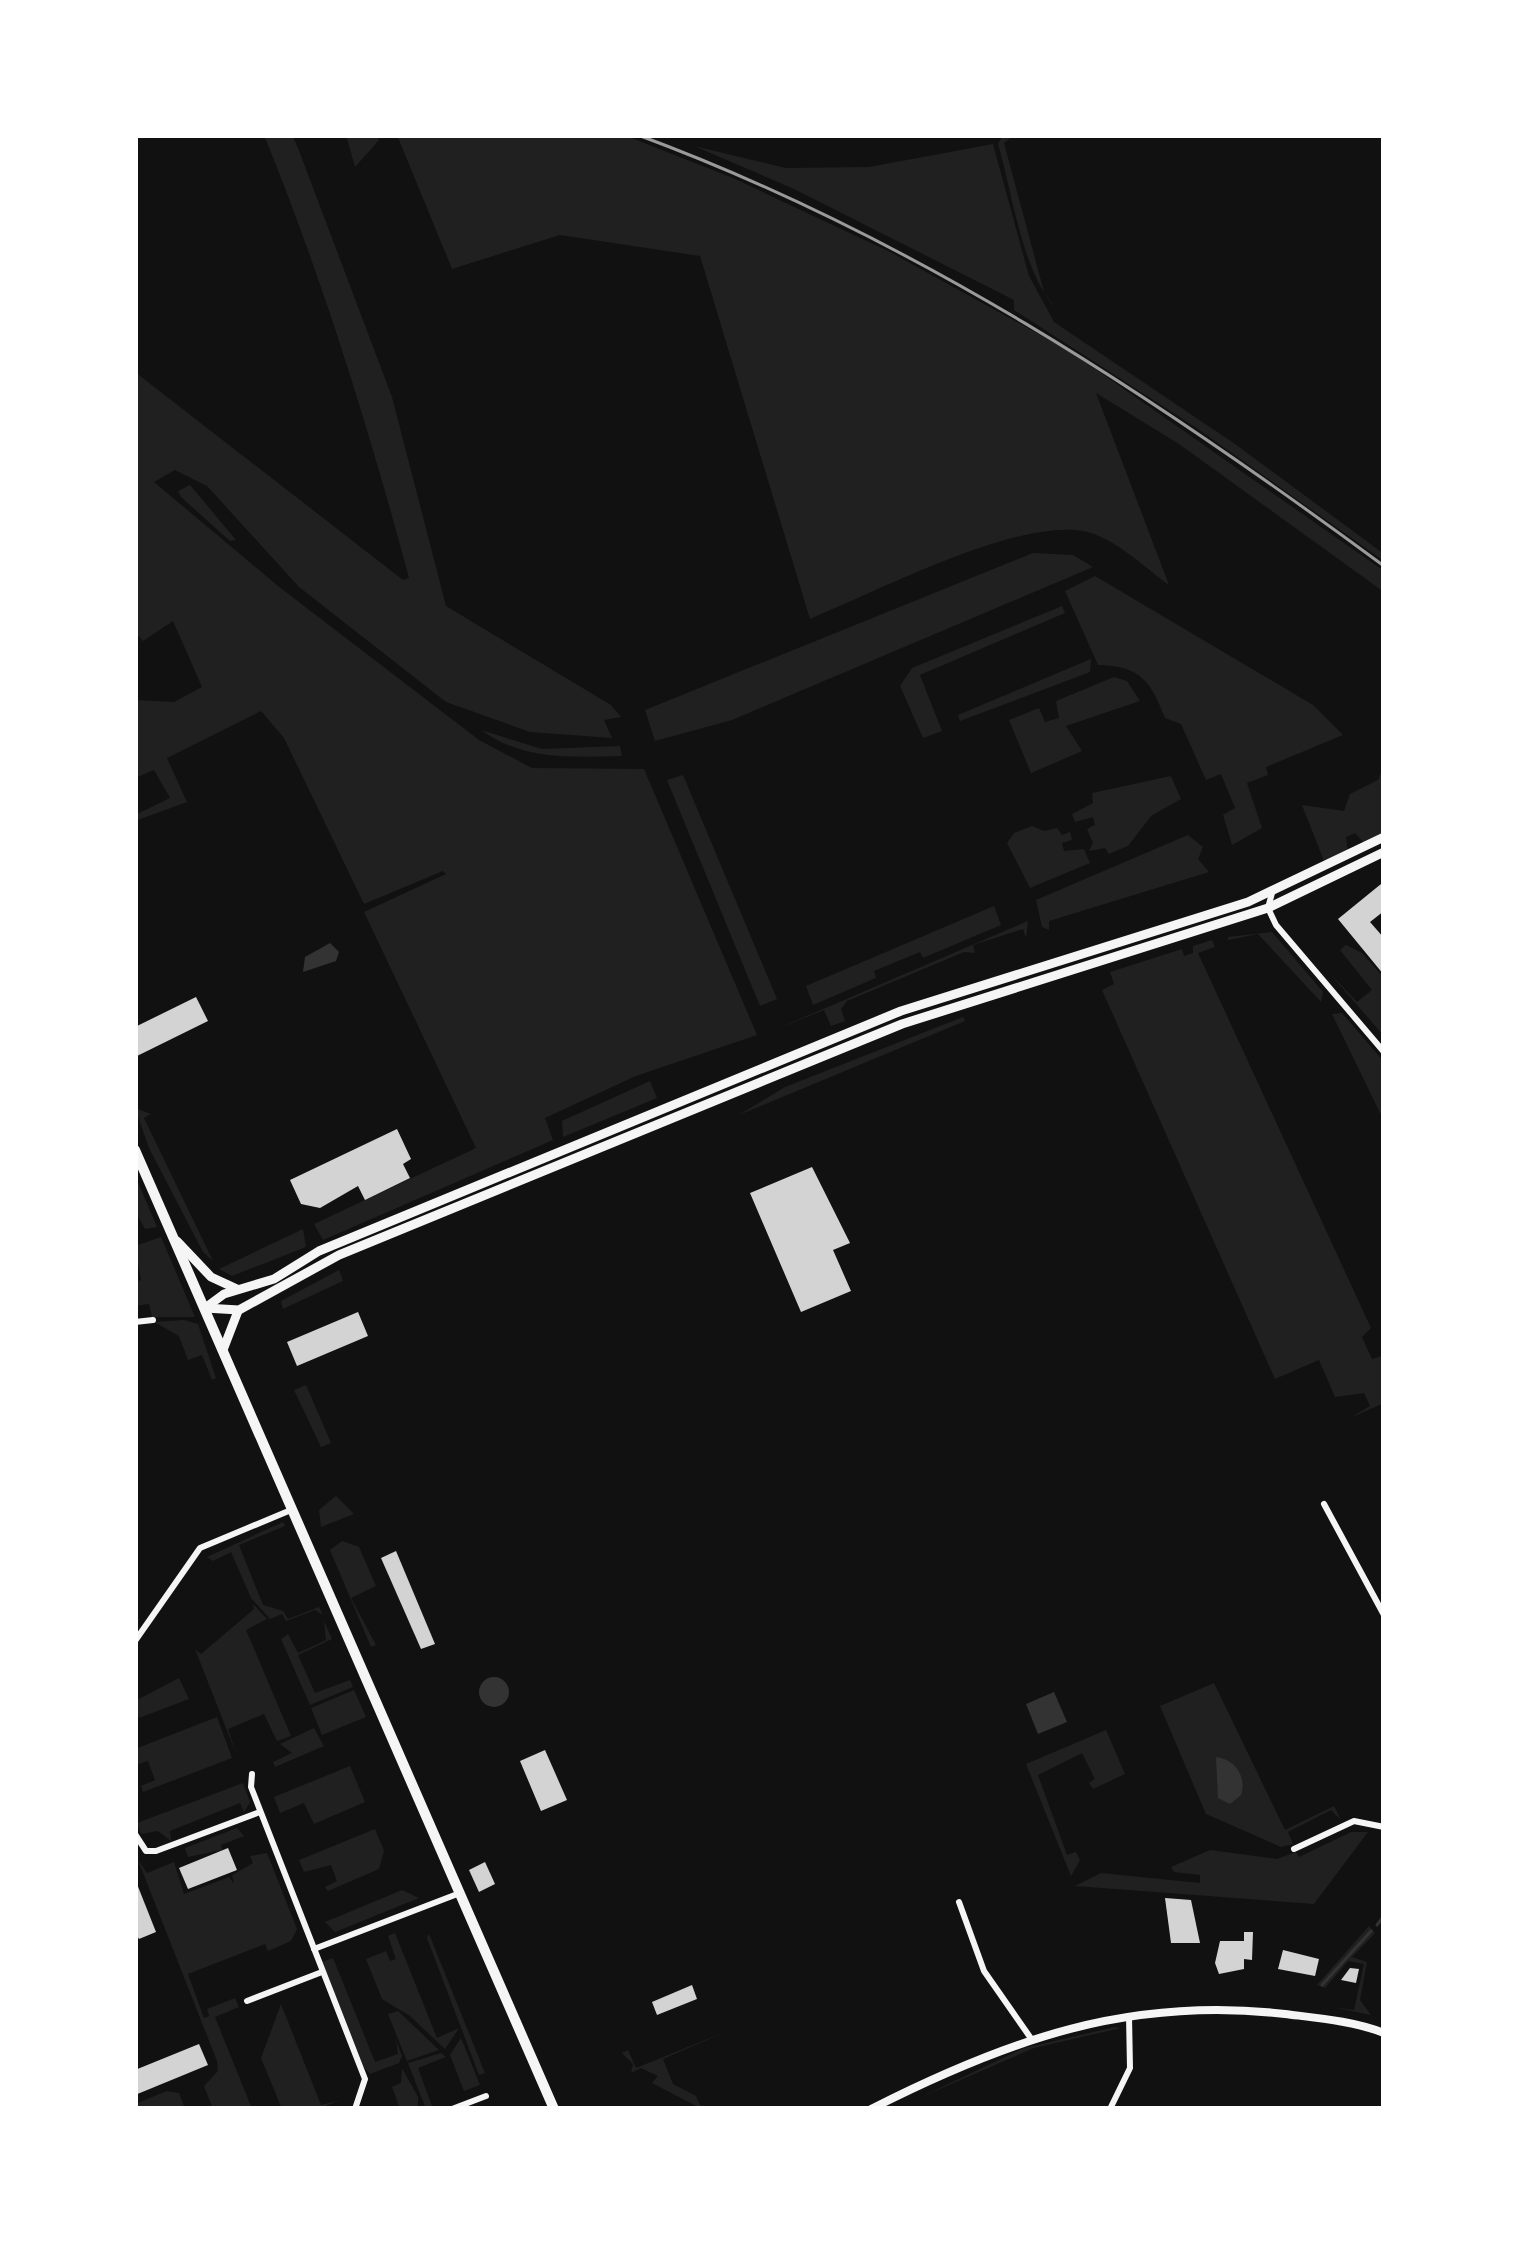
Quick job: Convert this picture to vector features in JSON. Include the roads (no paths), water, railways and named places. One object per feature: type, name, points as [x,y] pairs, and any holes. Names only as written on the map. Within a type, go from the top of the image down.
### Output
[{"type":"main road","points":[[205,1308],[237,1289],[267,1282],[319,1251],[901,1011],[1248,902],[1384,837]]},
{"type":"main road","points":[[223,1350],[228,1324],[239,1310],[338,1256],[902,1024],[1268,908],[1384,852]]},
{"type":"main road","points":[[135,1150],[554,2109]]},
{"type":"main road","points":[[176,1240],[207,1274],[237,1289]]},
{"type":"main road","points":[[205,1308],[239,1310]]},
{"type":"street","points":[[1272,893],[1268,908],[1276,926],[1384,1052]]},
{"type":"street","points":[[1248,902],[1268,908]]},
{"type":"street","points":[[135,1322],[153,1320]]},
{"type":"street","points":[[1324,1504],[1384,1615]]},
{"type":"street","points":[[135,1641],[200,1548],[292,1510]]},
{"type":"street","points":[[252,1774],[260,1812],[365,2081],[355,2109]]},
{"type":"street","points":[[135,1835],[146,1851],[156,1851],[260,1812]]},
{"type":"street","points":[[1294,1849],[1354,1821],[1384,1826]]},
{"type":"street","points":[[314,1949],[460,1893]]},
{"type":"street","points":[[959,1902],[984,1971],[1030,2036]]},
{"type":"street","points":[[247,2001],[322,1972]]},
{"type":"street","points":[[871,2109],[1030,2036],[1129,2016],[1254,2011],[1382,2032]]},
{"type":"street","points":[[1110,2109],[1130,2068],[1129,2016]]},
{"type":"street","points":[[452,2109],[486,2096]]},
{"type":"waterway","points":[[1377,1925],[1384,1916]]},
{"type":"waterway","points":[[1322,1985],[1371,1931]]},
{"type":"railway","points":[[638,135],[739,175],[933,270],[1208,440],[1384,566]]}]
